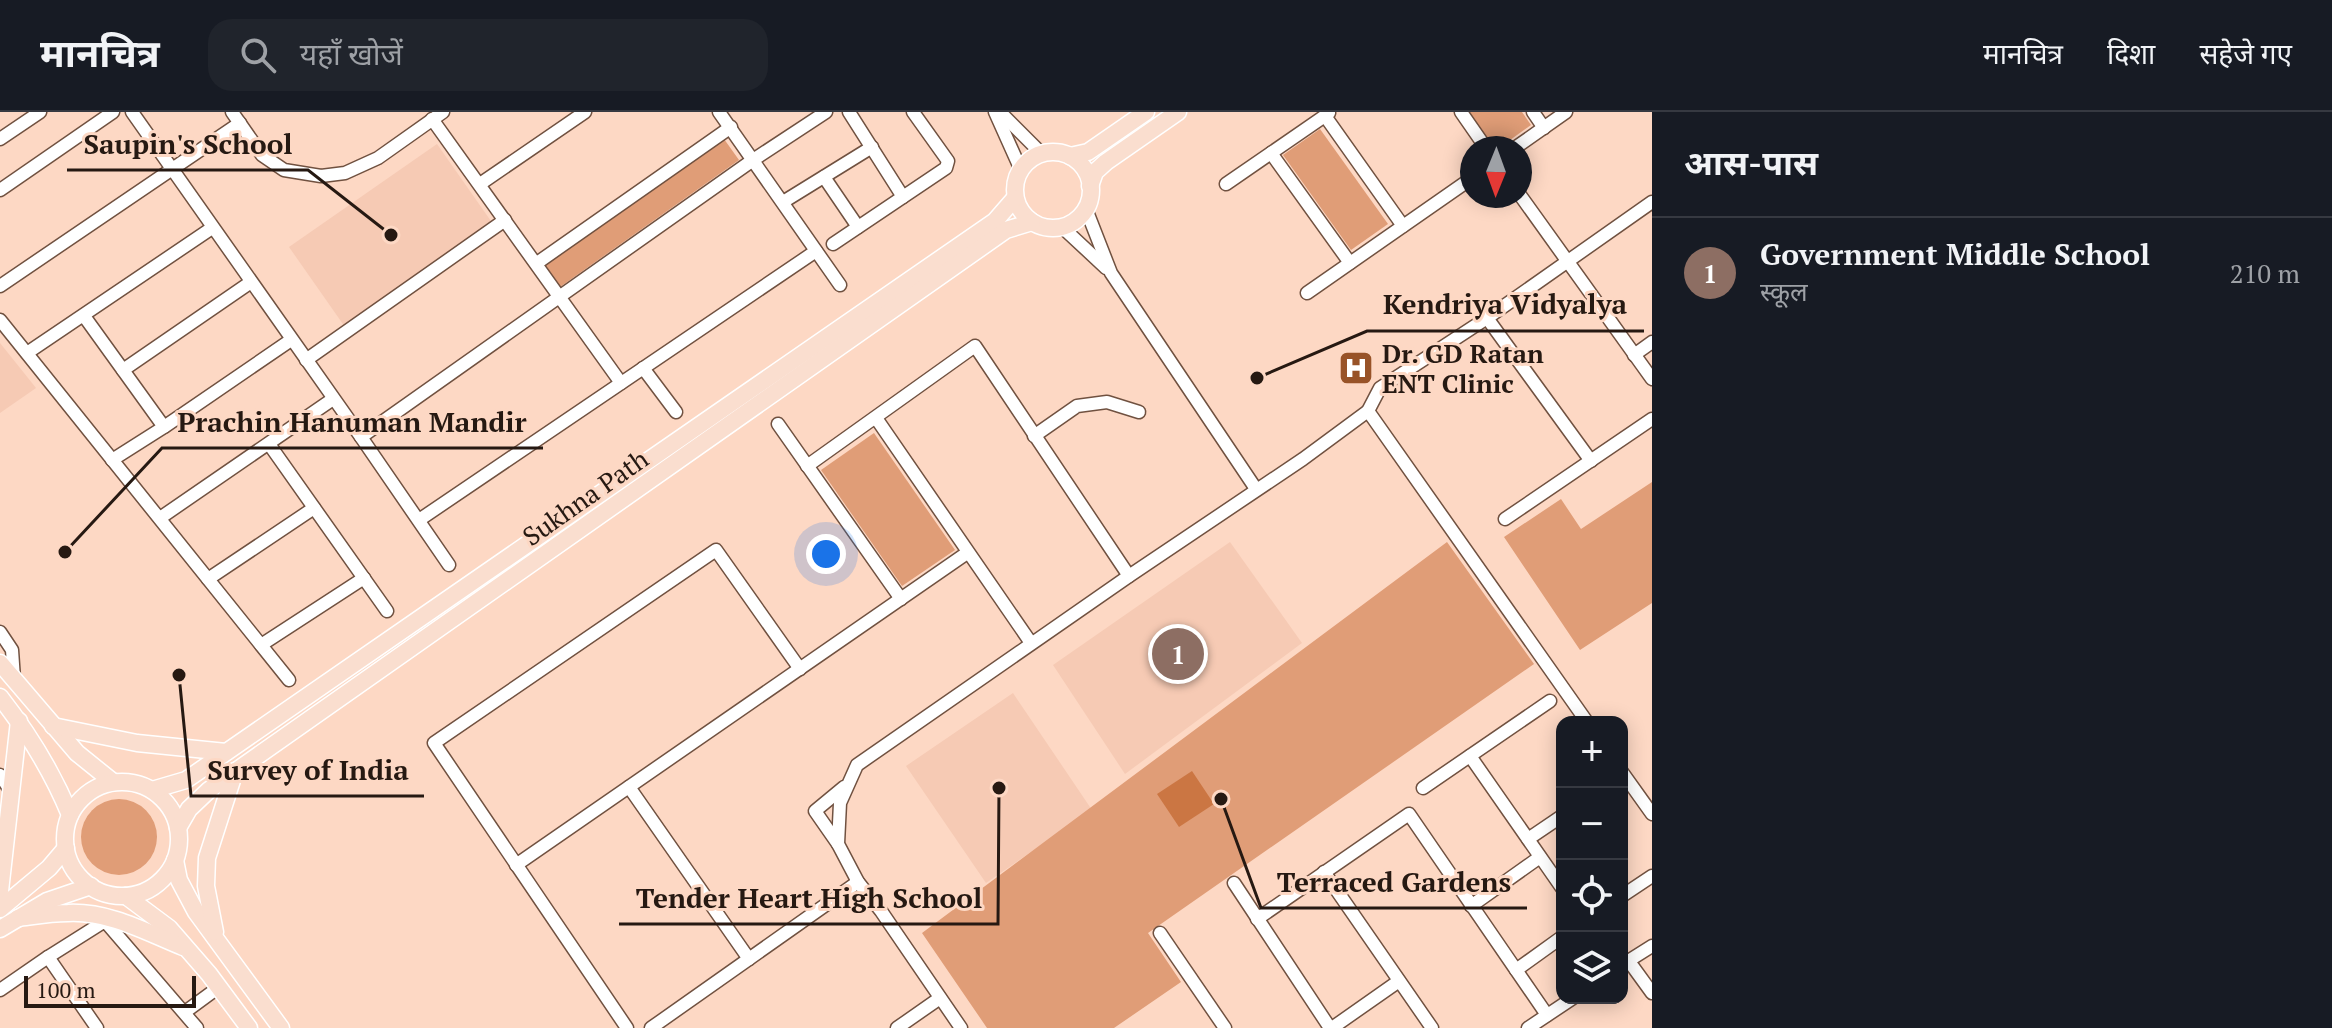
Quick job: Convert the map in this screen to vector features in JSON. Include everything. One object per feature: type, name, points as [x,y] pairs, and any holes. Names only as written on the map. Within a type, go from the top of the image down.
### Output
[{"type":"main road","points":[[1070,156],[1088,152],[1146,112]]},
{"type":"main road","points":[[1090,186],[1083,167],[1070,156],[1042,154],[1029,160],[1016,178],[1015,198],[1022,213],[1032,222],[1048,228],[1062,227],[1076,220],[1086,209],[1095,172],[1178,112]]},
{"type":"main road","name":"Sukhna Path","points":[[152,790],[186,780],[995,221],[1015,198]]},
{"type":"main road","name":"Sukhna Path","points":[[178,828],[189,809],[235,771],[1006,230],[1032,222]]},
{"type":"main road","points":[[0,663],[77,753],[113,782]]},
{"type":"main road","points":[[0,697],[28,732],[57,782],[70,815]]},
{"type":"main road","points":[[0,891],[19,721]]},
{"type":"main road","points":[[53,726],[137,743],[226,752]]},
{"type":"main road","points":[[217,942],[206,886],[207,858],[235,771]]},
{"type":"main road","points":[[175,860],[162,879],[149,889],[126,896],[105,893],[83,881],[71,865],[65,838],[70,815],[81,799],[94,789],[113,782],[137,784],[159,795],[174,816],[178,828],[175,860],[179,880],[196,912],[281,1028]]},
{"type":"main road","points":[[0,909],[49,868],[66,848]]},
{"type":"main road","points":[[0,929],[47,901],[91,886]]},
{"type":"main road","points":[[126,896],[169,928],[249,1028]]},
{"type":"main road","points":[[18,918],[71,913],[104,917],[188,949]]},
{"type":"street","points":[[0,139],[40,112]]},
{"type":"street","points":[[0,190],[113,112]]},
{"type":"street","points":[[132,112],[449,565]]},
{"type":"street","points":[[480,184],[585,112]]},
{"type":"street","points":[[719,112],[840,285]]},
{"type":"street","points":[[361,437],[811,116],[826,112]]},
{"type":"street","points":[[849,112],[903,197]]},
{"type":"street","points":[[833,244],[949,164],[913,112]]},
{"type":"street","points":[[998,112],[1042,154]]},
{"type":"street","points":[[998,112],[1021,170]]},
{"type":"street","points":[[1461,112],[1478,136]]},
{"type":"street","points":[[1533,112],[1544,128]]},
{"type":"street","points":[[1532,136],[1566,112]]},
{"type":"street","points":[[1226,184],[1328,114],[1403,226]]},
{"type":"street","points":[[0,286],[172,169],[236,117],[262,155],[284,170],[321,176],[345,173],[378,158],[438,116],[480,184],[621,383]]},
{"type":"street","points":[[537,263],[731,127]]},
{"type":"street","points":[[783,202],[872,147]]},
{"type":"street","points":[[1271,153],[1350,263]]},
{"type":"street","points":[[824,177],[858,227]]},
{"type":"street","points":[[1307,293],[1460,186]]},
{"type":"street","points":[[838,844],[839,812],[846,785],[857,765],[1303,459],[1368,411],[1380,388],[1487,318],[1652,202]]},
{"type":"street","points":[[1529,208],[1652,379]]},
{"type":"street","points":[[1086,209],[1111,273],[1256,489]]},
{"type":"street","points":[[306,360],[505,220]]},
{"type":"street","points":[[1062,227],[1111,273]]},
{"type":"street","points":[[27,353],[212,228]]},
{"type":"street","points":[[419,520],[816,251]]},
{"type":"street","points":[[123,370],[251,282]]},
{"type":"street","points":[[84,316],[164,427]]},
{"type":"street","points":[[1487,318],[1591,461]]},
{"type":"street","points":[[0,320],[289,680]]},
{"type":"street","points":[[112,460],[291,340]]},
{"type":"street","points":[[1634,355],[1652,342]]},
{"type":"street","points":[[807,466],[975,346],[1129,576]]},
{"type":"street","points":[[643,368],[676,412]]},
{"type":"street","points":[[160,518],[333,399]]},
{"type":"street","points":[[1034,436],[1077,406],[1107,402],[1139,412]]},
{"type":"street","points":[[1368,411],[1583,716]]},
{"type":"street","points":[[876,418],[1031,643]]},
{"type":"street","points":[[1505,519],[1652,419]]},
{"type":"street","points":[[778,424],[901,599]]},
{"type":"street","points":[[269,444],[387,611]]},
{"type":"street","points":[[208,579],[314,508]]},
{"type":"street","points":[[627,1028],[434,743],[716,550],[800,669]]},
{"type":"street","points":[[516,865],[967,553]]},
{"type":"street","points":[[261,645],[364,578]]},
{"type":"street","points":[[0,632],[12,650],[14,679]]},
{"type":"street","points":[[1423,788],[1550,701]]},
{"type":"street","points":[[1470,756],[1556,880]]},
{"type":"street","points":[[0,775],[10,790]]},
{"type":"street","points":[[1628,780],[1652,814]]},
{"type":"street","points":[[846,785],[815,811],[845,854],[858,882],[961,1028]]},
{"type":"street","points":[[629,787],[749,959]]},
{"type":"street","points":[[1257,919],[1409,814],[1547,1015]]},
{"type":"street","points":[[1528,839],[1556,820]]},
{"type":"street","points":[[1471,906],[1540,857]]},
{"type":"street","points":[[1324,872],[1432,1028]]},
{"type":"street","points":[[1628,892],[1652,876]]},
{"type":"street","points":[[651,1028],[858,882]]},
{"type":"street","points":[[1234,883],[1331,1028],[1399,981]]},
{"type":"street","points":[[0,990],[105,921],[197,1028]]},
{"type":"street","points":[[1160,933],[1225,1028]]},
{"type":"street","points":[[1516,970],[1556,941]]},
{"type":"street","points":[[1628,960],[1652,946]]},
{"type":"street","points":[[48,957],[97,1028]]},
{"type":"street","points":[[1628,965],[1652,993]]},
{"type":"street","points":[[185,1012],[219,987]]},
{"type":"street","points":[[897,1028],[940,998]]},
{"type":"street","points":[[1528,1028],[1564,1004]]},
{"type":"shaded area","points":[[1467,112],[1522,112],[1531,125],[1516,136],[1484,136]]},
{"type":"shaded area","points":[[1320,129],[1388,224],[1351,250],[1283,155]]},
{"type":"shaded area","points":[[724,139],[739,160],[560,287],[545,265]]},
{"type":"shaded area","points":[[437,144],[493,224],[345,327],[289,247]]},
{"type":"shaded area","points":[[0,343],[36,388],[0,413]]},
{"type":"shaded area","points":[[874,433],[955,550],[902,586],[821,470]]},
{"type":"shaded area","points":[[1652,482],[1652,603],[1580,650],[1504,537],[1561,499],[1581,529]]},
{"type":"shaded area","points":[[1230,542],[1302,643],[1125,774],[1053,665]]},
{"type":"shaded area","points":[[1447,542],[1534,664],[1148,933],[1181,982],[1114,1028],[987,1028],[922,933]]},
{"type":"shaded area","points":[[1013,693],[1092,810],[986,883],[906,766]]},
{"type":"shaded area","points":[[1192,771],[1214,804],[1179,827],[1157,794]]},
{"type":"shaded area","points":[[119,799],[133,802],[146,810],[154,823],[157,837],[154,851],[146,864],[133,872],[119,875],[105,872],[92,864],[84,851],[81,837],[84,823],[92,810],[105,802]]},
{"type":"place","name":"Saupin's School","points":[[391,235]]},
{"type":"place","name":"Dr. GD Ratan ENT Clinic","points":[[1356,368]]},
{"type":"place","name":"Kendriya Vidyalya","points":[[1257,378]]},
{"type":"place","name":"Prachin Hanuman Mandir","points":[[65,552]]},
{"type":"place","name":"Government Middle School","points":[[1178,654]]},
{"type":"place","name":"Survey of India","points":[[179,675]]},
{"type":"place","name":"Tender Heart High School","points":[[999,788]]},
{"type":"place","name":"Terraced Gardens","points":[[1221,799]]}]
